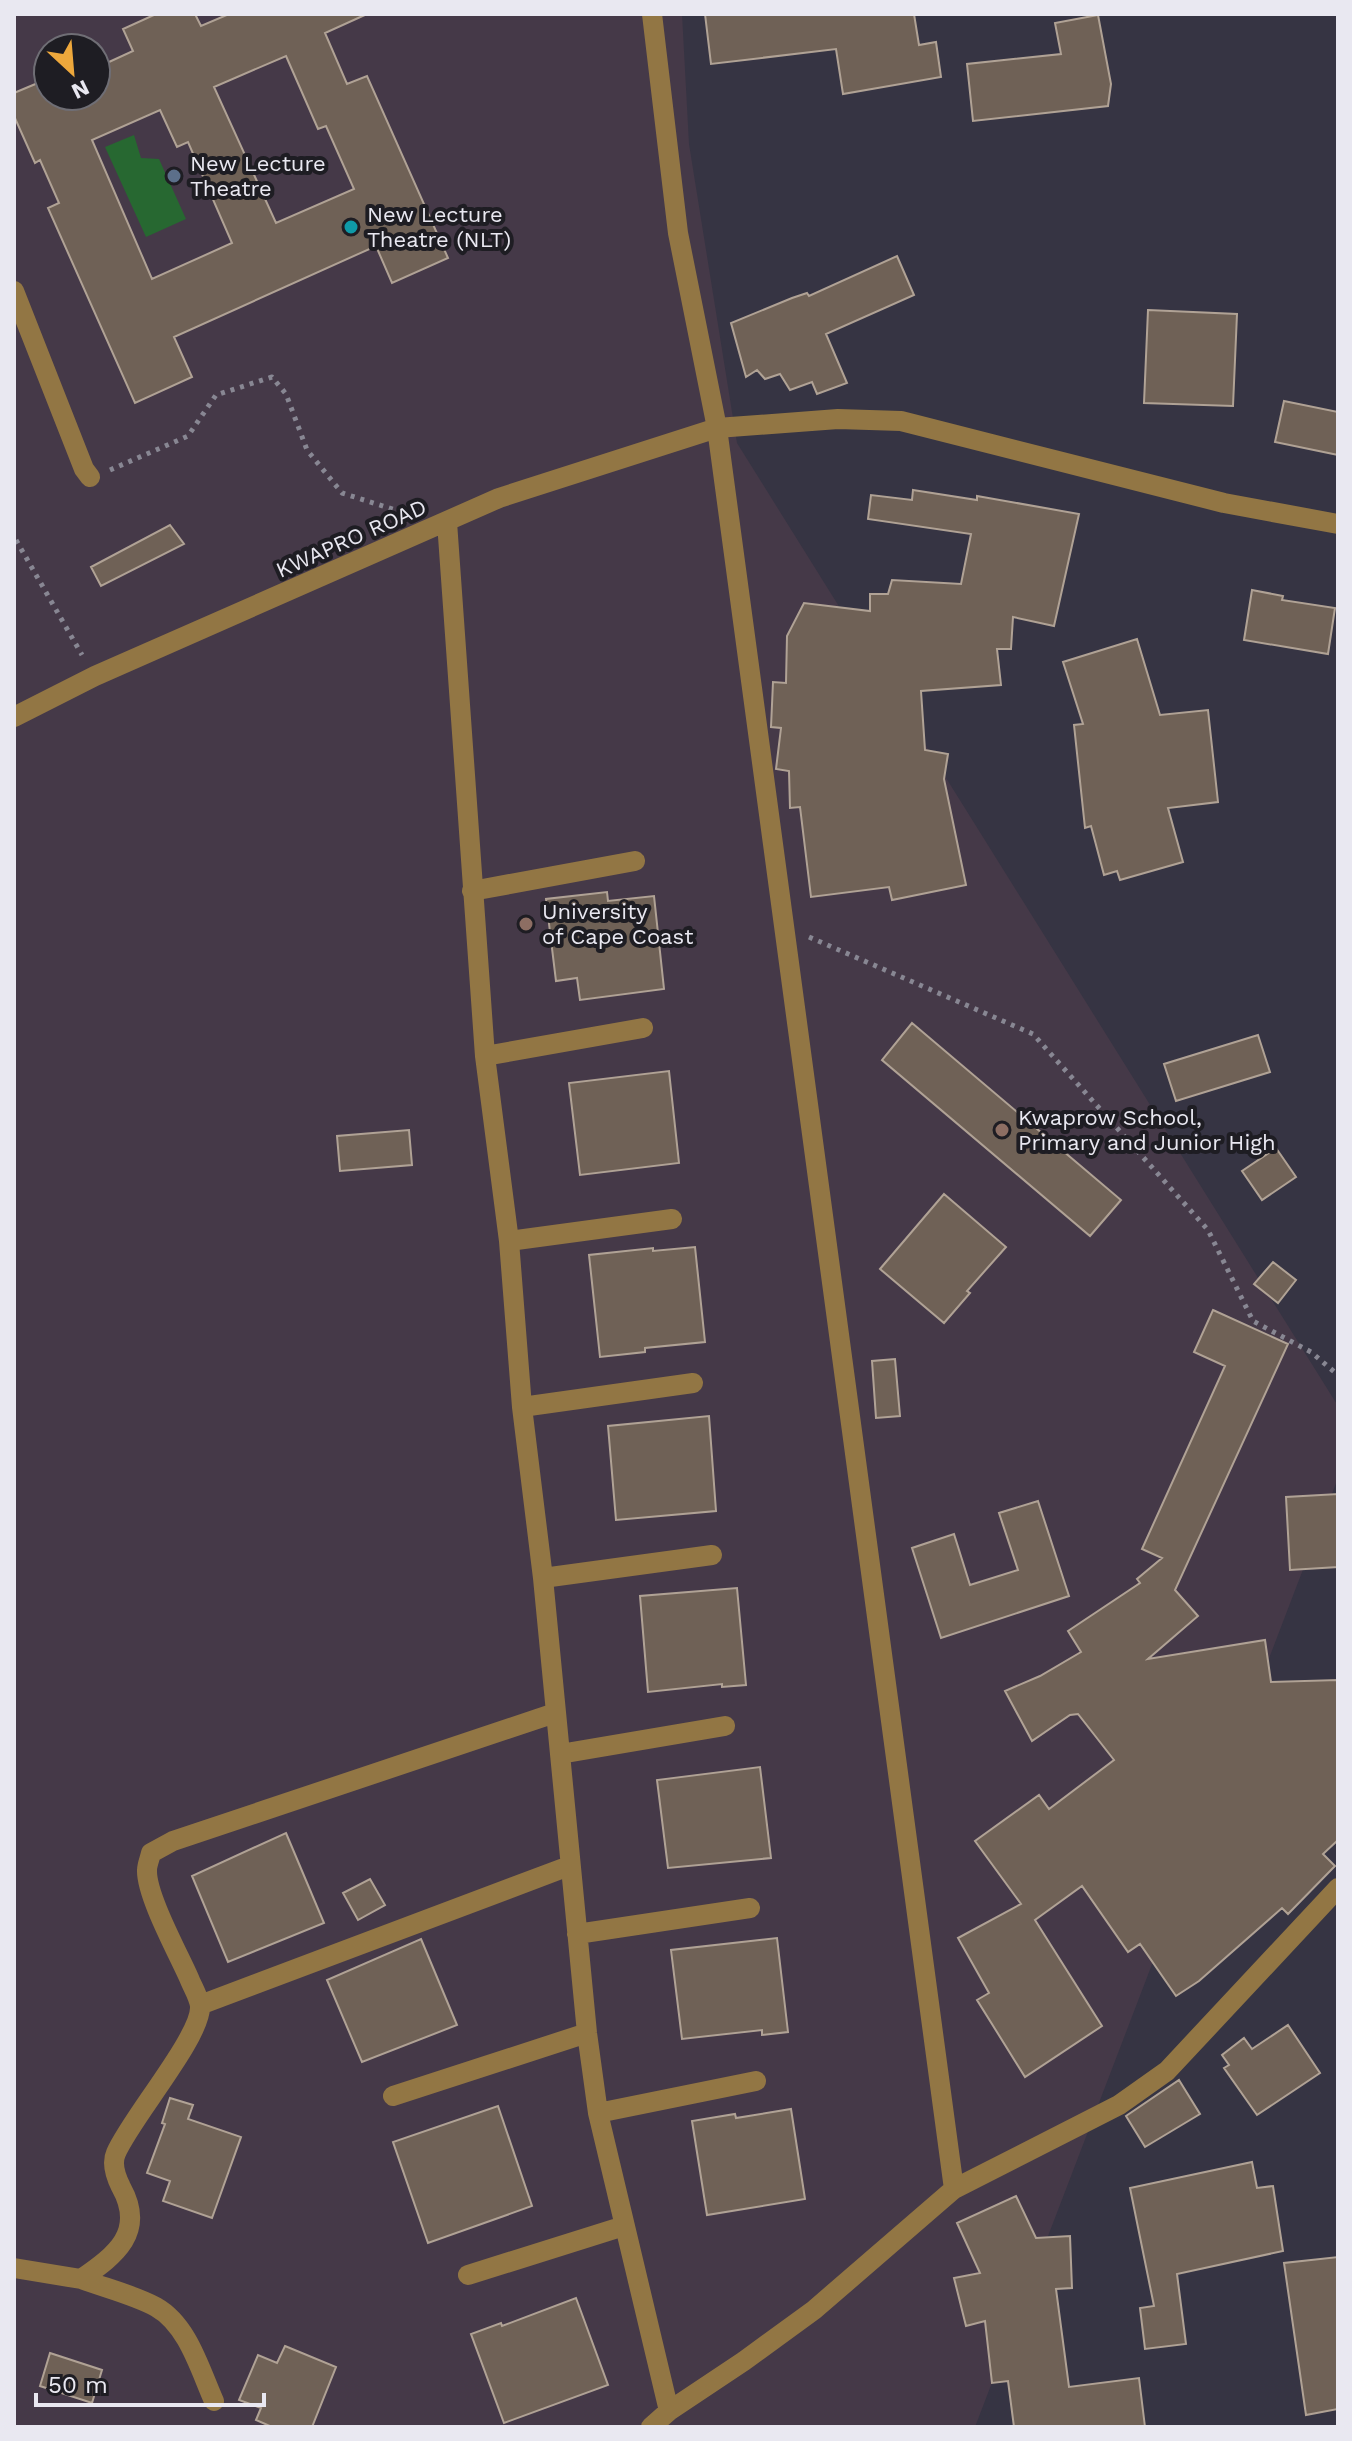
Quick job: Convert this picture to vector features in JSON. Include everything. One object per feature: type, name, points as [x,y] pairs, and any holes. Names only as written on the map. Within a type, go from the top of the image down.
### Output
[{"type":"street","points":[[652,14],[678,233],[717,428],[954,2189]]},
{"type":"street","points":[[14,291],[84,469],[90,477]]},
{"type":"street","name":"KWAPRO ROAD","points":[[14,717],[95,676],[499,498],[717,428],[838,419],[901,421],[1224,503],[1338,524]]},
{"type":"street","points":[[447,522],[485,1056],[509,1241],[522,1407],[543,1578],[587,2033],[598,2113],[669,2411]]},
{"type":"street","points":[[472,891],[635,861]]},
{"type":"street","points":[[485,1056],[643,1028]]},
{"type":"street","points":[[509,1241],[672,1219]]},
{"type":"street","points":[[522,1407],[693,1383]]},
{"type":"street","points":[[543,1578],[712,1555]]},
{"type":"street","points":[[81,2279],[120,2248],[124,2240],[132,2213],[116,2177],[113,2158],[125,2133],[194,2032],[200,2005],[152,1894],[147,1871],[151,1853],[173,1841],[555,1713]]},
{"type":"street","points":[[560,1754],[725,1726]]},
{"type":"street","points":[[200,2005],[569,1866]]},
{"type":"street","points":[[651,2427],[669,2411],[814,2310],[954,2189],[1119,2105],[1151,2085],[1337,1893]]},
{"type":"street","points":[[577,1934],[750,1908]]},
{"type":"street","points":[[393,2096],[587,2033]]},
{"type":"street","points":[[598,2113],[756,2081]]},
{"type":"street","points":[[468,2275],[624,2226]]},
{"type":"street","points":[[14,2268],[81,2279],[156,2307],[171,2318],[183,2335],[214,2401]]},
{"type":"path","points":[[90,477],[188,436],[216,395],[272,377],[286,394],[307,450],[342,493],[398,511],[447,522]]},
{"type":"path","points":[[16,540],[95,676]]},
{"type":"path","points":[[783,926],[1033,1034],[1208,1230],[1253,1321],[1311,1352],[1338,1375]]},
{"type":"shaded area","name":"University of Cape Coast","points":[[14,14],[682,14],[689,144],[737,443],[1338,1406],[1338,1478],[975,2427],[14,2427]]},
{"type":"green space","points":[[134,135],[141,158],[159,159],[186,219],[146,237],[105,147]]},
{"type":"building","points":[[156,14],[195,14],[201,26],[229,14],[367,14],[325,33],[347,84],[367,76],[448,258],[392,283],[376,246],[174,337],[192,377],[135,403],[48,208],[59,203],[40,160],[35,163],[14,116],[14,93],[32,85],[32,112],[112,112],[112,61],[133,51],[123,29]],"holes":[[[286,56],[318,129],[326,126],[354,189],[276,223],[214,87]],[[160,110],[177,147],[188,142],[232,243],[152,279],[92,140]]]},
{"type":"building","points":[[705,14],[914,14],[919,45],[936,42],[941,77],[843,94],[836,49],[711,64]]},
{"type":"building","points":[[1098,15],[1111,84],[1108,106],[973,121],[967,64],[1061,54],[1055,23]]},
{"type":"building","points":[[897,256],[914,295],[826,334],[847,383],[817,394],[812,382],[790,390],[780,374],[765,379],[757,370],[746,377],[731,323],[792,298],[807,293],[809,296]]},
{"type":"building","points":[[1148,310],[1237,314],[1233,406],[1144,403]]},
{"type":"building","points":[[1284,401],[1338,412],[1338,455],[1275,442]]},
{"type":"building","points":[[913,490],[977,500],[977,496],[1079,514],[1054,626],[1013,617],[1011,649],[997,649],[1001,685],[921,691],[925,750],[948,754],[944,779],[966,885],[892,900],[889,887],[811,897],[800,807],[790,808],[789,771],[776,769],[781,728],[771,727],[773,682],[786,683],[787,636],[804,603],[870,611],[870,594],[888,594],[892,580],[961,584],[971,534],[868,519],[871,495],[912,500]]},
{"type":"building","points":[[170,525],[184,544],[101,586],[91,567]]},
{"type":"building","points":[[1252,590],[1283,596],[1282,600],[1335,608],[1328,654],[1244,640]]},
{"type":"building","points":[[1137,639],[1160,715],[1208,710],[1218,802],[1168,808],[1183,862],[1120,880],[1117,871],[1104,875],[1091,826],[1085,828],[1074,725],[1083,724],[1063,662]]},
{"type":"building","points":[[607,892],[608,901],[654,896],[664,989],[580,1000],[577,978],[556,981],[546,899]]},
{"type":"building","name":"Kwaprow School, Primary and Junior High","points":[[912,1023],[1121,1200],[1090,1236],[882,1060]]},
{"type":"building","points":[[1258,1035],[1270,1072],[1176,1101],[1164,1064]]},
{"type":"building","points":[[669,1071],[679,1163],[580,1175],[569,1083]]},
{"type":"building","points":[[409,1130],[412,1165],[340,1171],[337,1136]]},
{"type":"building","points":[[1276,1148],[1296,1177],[1262,1200],[1242,1171]]},
{"type":"building","points":[[944,1194],[1006,1247],[967,1291],[970,1293],[944,1323],[880,1269]]},
{"type":"building","points":[[695,1247],[705,1342],[645,1348],[645,1352],[600,1357],[589,1255]]},
{"type":"building","points":[[1273,1262],[1296,1280],[1278,1303],[1254,1284]]},
{"type":"building","points":[[1213,1310],[1288,1344],[1175,1590],[1198,1616],[1148,1659],[1265,1640],[1271,1682],[1338,1680],[1338,1840],[1323,1854],[1335,1866],[1288,1914],[1282,1908],[1199,1981],[1176,1996],[1140,1944],[1128,1952],[1082,1886],[1035,1920],[1102,2026],[1025,2077],[977,2000],[989,1993],[958,1938],[1021,1904],[975,1841],[1039,1795],[1049,1809],[1114,1760],[1078,1714],[1070,1715],[1032,1741],[1005,1691],[1040,1676],[1081,1652],[1068,1631],[1140,1583],[1137,1579],[1162,1558],[1142,1549],[1225,1366],[1194,1352]]},
{"type":"building","points":[[895,1359],[900,1416],[876,1418],[872,1361]]},
{"type":"building","points":[[709,1416],[716,1511],[616,1520],[608,1426]]},
{"type":"building","points":[[1338,1494],[1338,1567],[1290,1570],[1286,1497]]},
{"type":"building","points":[[1038,1501],[1069,1596],[941,1638],[912,1548],[954,1534],[970,1585],[1018,1570],[999,1513]]},
{"type":"building","points":[[737,1588],[746,1685],[722,1687],[722,1684],[648,1692],[640,1596]]},
{"type":"building","points":[[760,1767],[771,1858],[668,1868],[657,1780]]},
{"type":"building","points":[[286,1833],[324,1923],[228,1962],[192,1876]]},
{"type":"building","points":[[370,1879],[385,1905],[358,1920],[343,1893]]},
{"type":"building","points":[[777,1938],[788,2032],[762,2035],[762,2030],[682,2039],[671,1950]]},
{"type":"building","points":[[421,1939],[457,2025],[362,2062],[327,1980]]},
{"type":"building","points":[[1288,2025],[1320,2073],[1257,2115],[1224,2068],[1229,2065],[1222,2055],[1244,2038],[1252,2049]]},
{"type":"building","points":[[1179,2080],[1200,2114],[1145,2147],[1126,2116]]},
{"type":"building","points":[[170,2098],[193,2105],[188,2119],[241,2137],[212,2218],[163,2201],[170,2181],[147,2173],[165,2124],[162,2123]]},
{"type":"building","points":[[498,2106],[532,2206],[428,2243],[393,2142]]},
{"type":"building","points":[[791,2109],[805,2199],[707,2215],[692,2121]]},
{"type":"building","points":[[1252,2162],[1257,2188],[1273,2186],[1283,2251],[1177,2274],[1186,2344],[1145,2349],[1140,2308],[1154,2306],[1130,2188]]},
{"type":"building","points":[[1016,2196],[1036,2238],[1070,2236],[1072,2288],[1056,2289],[1069,2387],[1139,2378],[1145,2427],[1014,2427],[1008,2381],[992,2383],[985,2321],[966,2326],[954,2278],[980,2273],[957,2223]]},
{"type":"building","points":[[1338,2257],[1338,2409],[1306,2415],[1284,2263]]},
{"type":"building","points":[[576,2298],[608,2385],[504,2423],[471,2334],[501,2323],[502,2326]]},
{"type":"building","points":[[285,2346],[336,2367],[312,2427],[272,2427],[256,2420],[261,2408],[239,2400],[258,2355],[277,2363]]},
{"type":"building","points":[[50,2353],[102,2370],[92,2403],[40,2386]]},
{"type":"place","name":"New Lecture Theatre","points":[[174,176]]},
{"type":"place","name":"New Lecture Theatre (NLT)","points":[[351,227]]},
{"type":"place","name":"University of Cape Coast","points":[[526,924]]},
{"type":"place","name":"Kwaprow School, Primary and Junior High","points":[[1002,1130]]}]
